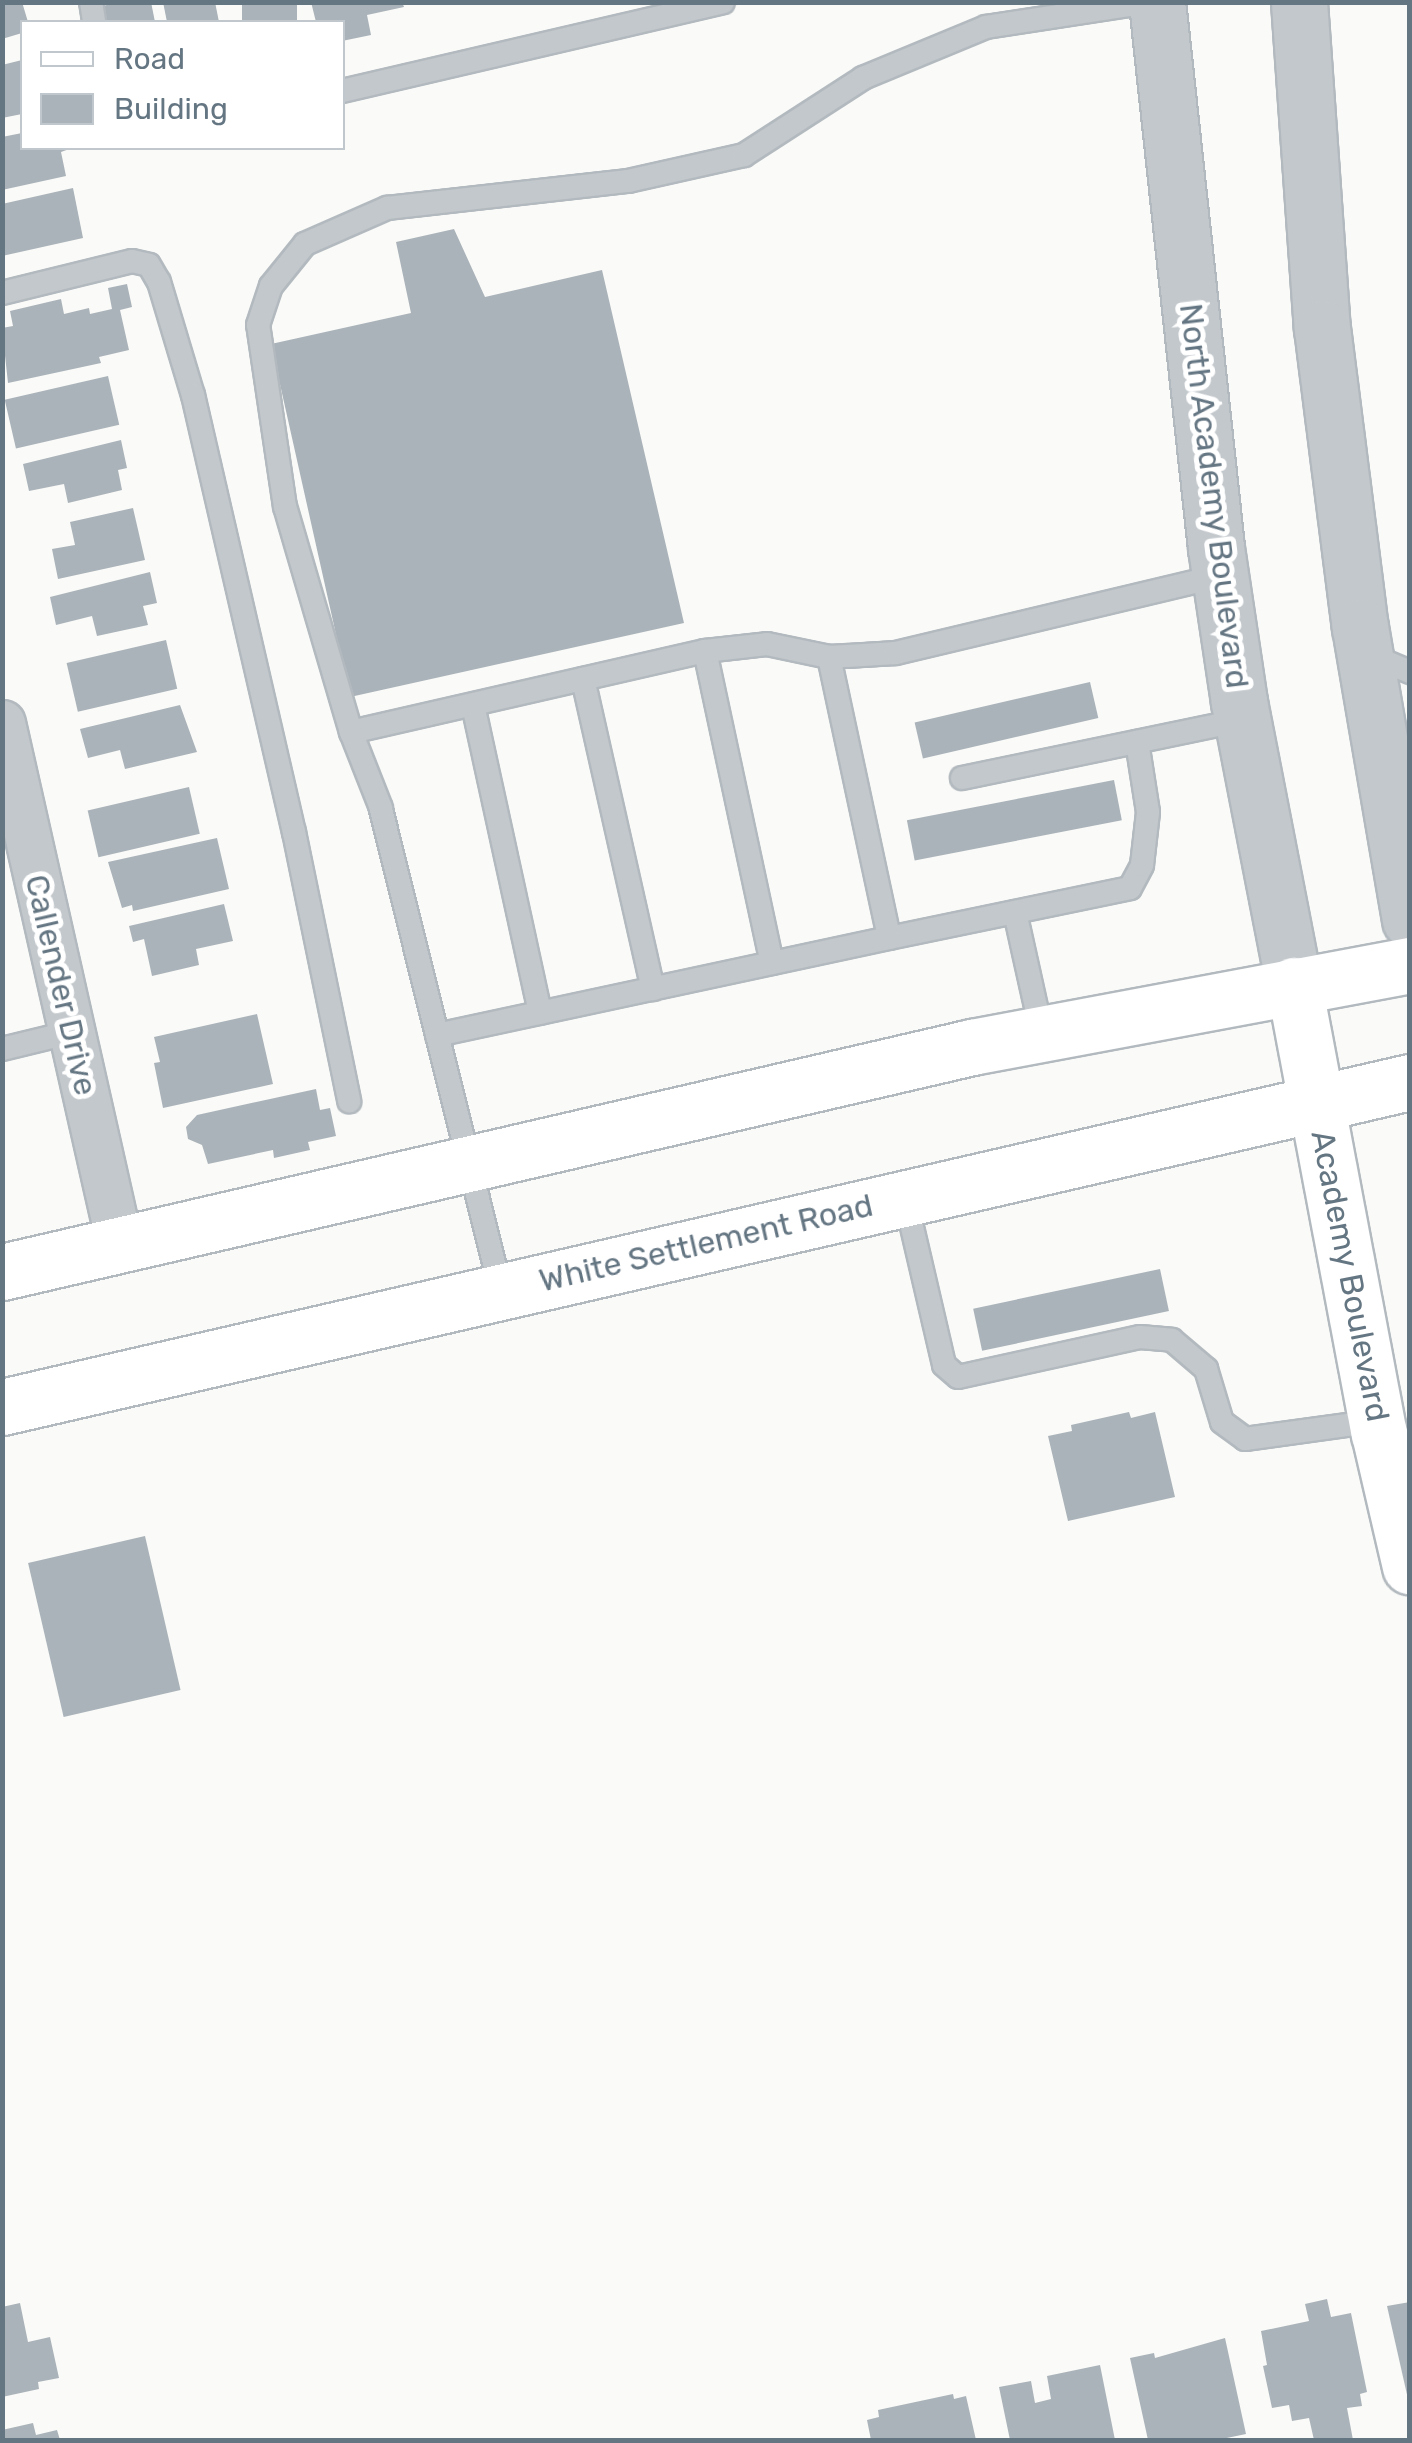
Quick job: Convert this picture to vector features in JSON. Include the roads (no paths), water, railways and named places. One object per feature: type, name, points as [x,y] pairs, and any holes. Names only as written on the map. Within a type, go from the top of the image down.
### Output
[{"type":"main road","points":[[2,1272],[1042,1034],[1410,965]]},
{"type":"main road","name":"Academy Boulevard","points":[[1294,985],[1377,1422],[1410,1566]]},
{"type":"main road","name":"White Settlement Road","points":[[2,1407],[1410,1082]]},
{"type":"street","name":"North Academy Boulevard","points":[[1154,2],[1220,576],[1243,720],[1294,985]]},
{"type":"street","points":[[1300,2],[1322,328],[1387,662],[1410,920]]},
{"type":"street","name":"Callender Drive","points":[[2,724],[120,1246]]},
{"type":"lane","points":[[345,91],[723,2]]},
{"type":"lane","points":[[501,1291],[381,808],[350,732],[285,507],[258,325],[271,286],[305,244],[387,208],[628,181],[744,154],[863,78],[986,27],[1154,2]]},
{"type":"lane","points":[[2,292],[132,261],[149,265],[159,282],[193,395],[294,832],[349,1101]]},
{"type":"lane","points":[[350,732],[705,650],[768,644],[828,657],[896,654],[1220,576]]},
{"type":"lane","points":[[705,650],[772,963]]},
{"type":"lane","points":[[828,657],[890,938]]},
{"type":"lane","points":[[583,679],[652,989]]},
{"type":"lane","points":[[472,705],[540,1013]]},
{"type":"lane","points":[[962,778],[1243,720]]},
{"type":"lane","points":[[437,1034],[1130,888],[1142,865],[1148,812],[1137,742]]},
{"type":"lane","points":[[1015,912],[1042,1034]]},
{"type":"lane","points":[[2,1049],[72,1032]]},
{"type":"lane","points":[[905,1198],[944,1365],[958,1377],[1140,1336],[1172,1340],[1206,1369],[1222,1422],[1245,1439],[1377,1422]]}]
